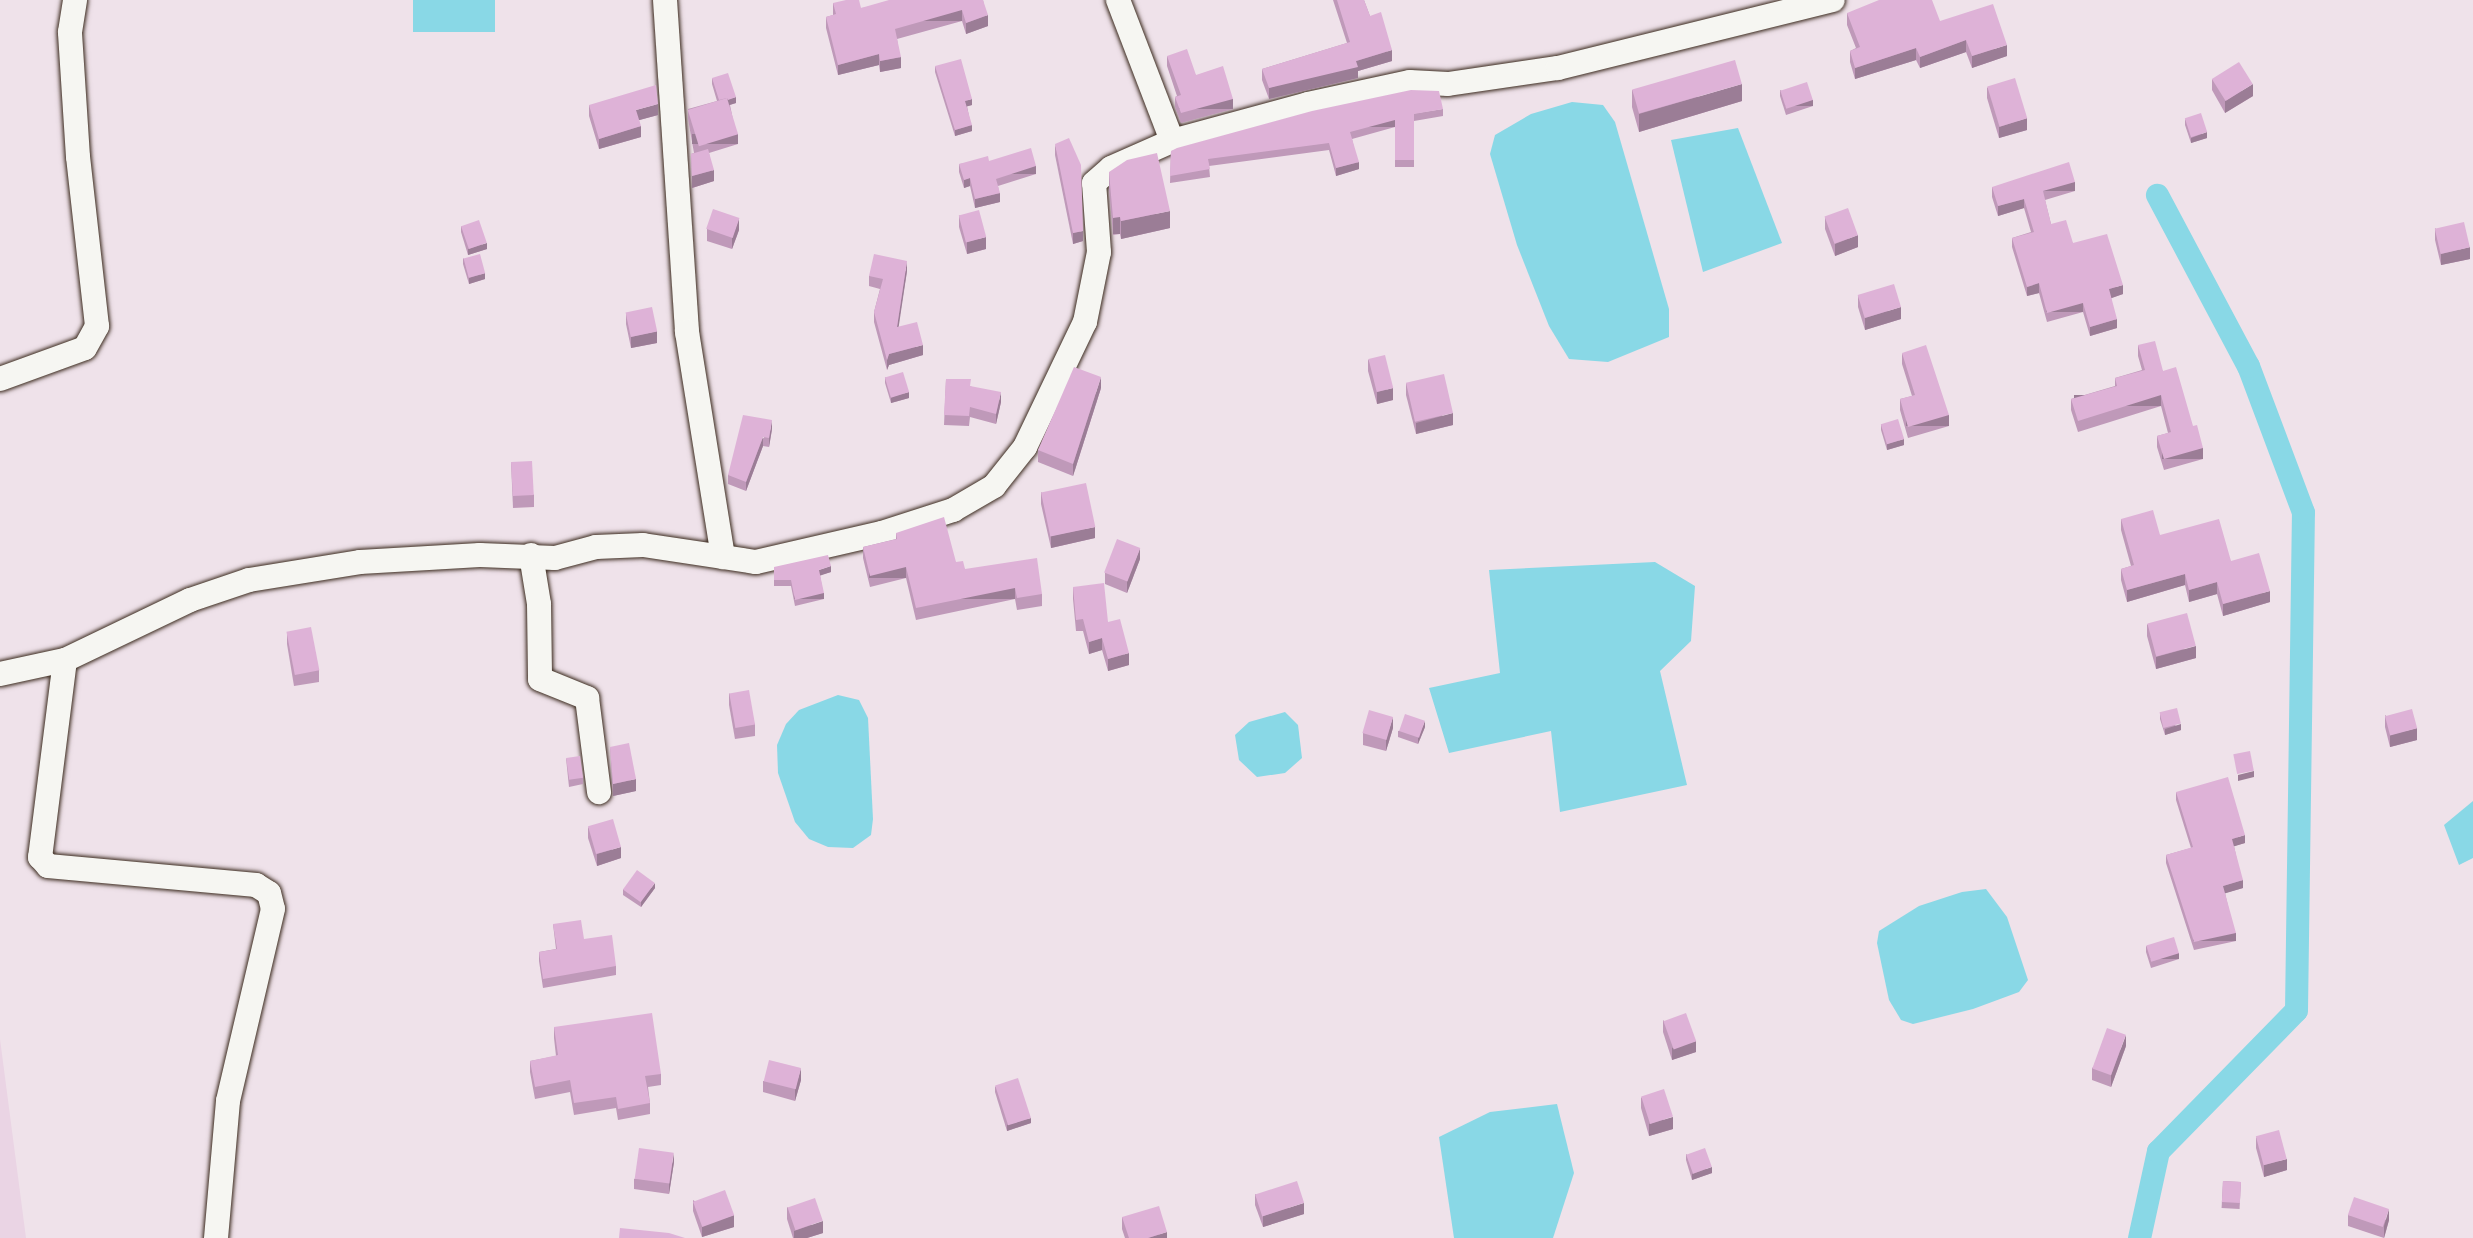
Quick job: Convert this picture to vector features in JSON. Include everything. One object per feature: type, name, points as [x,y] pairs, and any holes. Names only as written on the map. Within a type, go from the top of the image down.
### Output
[{"type":"street","points":[[0,379],[85,348],[97,326],[78,157],[70,32],[75,0]]},
{"type":"street","points":[[665,0],[687,332],[723,557]]},
{"type":"street","points":[[1118,0],[1172,141]]},
{"type":"street","points":[[0,674],[65,660],[190,600],[249,580],[360,562],[531,555],[555,558],[596,547],[643,545],[756,562],[882,533],[953,510],[994,486],[1025,447],[1085,322],[1099,253],[1094,183],[1111,168],[1172,141],[1371,90],[1558,68],[1833,0]]},
{"type":"street","points":[[531,555],[538,604],[540,680],[587,698],[599,792]]},
{"type":"street","points":[[65,660],[40,857],[48,866],[256,885],[269,893],[273,909],[229,1101],[216,1238]]},
{"type":"shaded area","points":[[0,1039],[26,1238],[0,1238]]},
{"type":"water","points":[[413,0],[495,0],[495,32],[413,32]]},
{"type":"water","points":[[1572,102],[1603,105],[1615,122],[1669,309],[1669,337],[1608,362],[1569,359],[1549,326],[1517,245],[1490,154],[1495,135],[1531,114]]},
{"type":"water","points":[[1738,128],[1782,243],[1703,272],[1671,140]]},
{"type":"water","points":[[1655,562],[1695,586],[1691,641],[1660,671],[1687,785],[1560,812],[1551,731],[1449,753],[1429,688],[1500,673],[1489,570]]},
{"type":"water","points":[[838,695],[859,700],[868,718],[873,819],[871,835],[853,848],[828,847],[809,839],[795,822],[778,773],[777,745],[786,724],[799,710]]},
{"type":"water","points":[[1285,712],[1298,725],[1302,758],[1285,773],[1257,777],[1239,760],[1235,735],[1249,722]]},
{"type":"water","points":[[2473,801],[2473,858],[2459,865],[2444,825]]},
{"type":"water","points":[[1986,889],[2007,917],[2028,980],[2019,992],[1973,1009],[1913,1024],[1901,1020],[1889,1000],[1877,943],[1879,931],[1919,906],[1962,892]]},
{"type":"water","points":[[1557,1104],[1574,1173],[1553,1238],[1454,1238],[1439,1137],[1490,1112]]},
{"type":"building","points":[[859,0],[861,8],[889,0],[983,0],[988,15],[966,23],[962,10],[895,29],[901,57],[880,61],[879,54],[838,65],[826,17],[836,14],[833,3]]},
{"type":"building","points":[[1337,0],[1364,0],[1370,16],[1381,12],[1392,50],[1356,61],[1358,67],[1269,88],[1262,69],[1350,42]]},
{"type":"building","points":[[1879,0],[1932,0],[1940,21],[1993,4],[2007,45],[1972,56],[1966,40],[1920,57],[1916,48],[1855,68],[1850,51],[1860,47],[1847,13]]},
{"type":"building","points":[[1187,49],[1196,75],[1223,66],[1233,99],[1181,113],[1175,97],[1181,95],[1167,56]]},
{"type":"building","points":[[961,59],[972,99],[965,101],[972,125],[955,130],[935,66]]},
{"type":"building","points":[[1735,60],[1742,84],[1639,114],[1632,89]]},
{"type":"building","points":[[2239,62],[2253,84],[2226,101],[2212,79]]},
{"type":"building","points":[[728,73],[736,97],[719,100],[712,78]]},
{"type":"building","points":[[2015,78],[2027,118],[2000,127],[1987,86]]},
{"type":"building","points":[[1807,82],[1813,100],[1786,109],[1780,91]]},
{"type":"building","points":[[656,85],[658,104],[636,110],[641,126],[599,139],[589,105]]},
{"type":"building","points":[[1411,90],[1439,91],[1443,109],[1414,114],[1414,160],[1395,160],[1395,120],[1350,132],[1359,162],[1336,168],[1329,143],[1208,159],[1210,169],[1170,176],[1171,151],[1177,148],[1312,111]]},
{"type":"building","points":[[727,98],[738,134],[699,146],[688,110]]},
{"type":"building","points":[[2201,113],[2207,132],[2191,137],[2185,118]]},
{"type":"building","points":[[1069,138],[1081,165],[1083,231],[1073,233],[1055,144]]},
{"type":"building","points":[[1031,148],[1036,166],[996,179],[1000,193],[975,199],[970,178],[964,180],[959,164],[988,156],[989,161]]},
{"type":"building","points":[[708,149],[714,170],[692,176],[691,154]]},
{"type":"building","points":[[1157,153],[1170,211],[1121,221],[1120,217],[1113,218],[1109,172],[1127,160]]},
{"type":"building","points":[[2069,162],[2075,182],[2043,191],[2051,224],[2066,220],[2073,243],[2107,234],[2123,285],[2109,289],[2117,319],[2090,327],[2083,303],[2047,313],[2039,283],[2027,287],[2012,238],[2034,232],[2024,199],[1998,206],[1992,187]]},
{"type":"building","points":[[1848,208],[1858,235],[1834,244],[1825,217]]},
{"type":"building","points":[[713,209],[739,218],[733,238],[706,229]]},
{"type":"building","points":[[979,210],[986,237],[966,242],[959,215]]},
{"type":"building","points":[[479,220],[487,243],[469,249],[461,226]]},
{"type":"building","points":[[2464,222],[2470,247],[2441,254],[2435,229]]},
{"type":"building","points":[[480,254],[485,273],[469,278],[464,258]]},
{"type":"building","points":[[874,254],[907,261],[897,327],[917,322],[923,345],[889,354],[887,360],[874,312],[883,279],[869,276]]},
{"type":"building","points":[[1894,284],[1901,307],[1865,318],[1858,295]]},
{"type":"building","points":[[652,307],[657,331],[631,337],[626,313]]},
{"type":"building","points":[[2155,341],[2163,371],[2176,367],[2193,426],[2197,425],[2203,448],[2164,459],[2157,436],[2171,432],[2161,395],[2078,421],[2071,399],[2117,386],[2115,378],[2145,370],[2138,345]]},
{"type":"building","points":[[1926,345],[1949,415],[1908,427],[1900,399],[1915,395],[1902,353]]},
{"type":"building","points":[[1385,355],[1393,388],[1377,392],[1369,359]]},
{"type":"building","points":[[1074,367],[1101,377],[1073,464],[1038,450]]},
{"type":"building","points":[[903,372],[909,392],[891,398],[885,378]]},
{"type":"building","points":[[1444,374],[1453,413],[1415,422],[1406,383]]},
{"type":"building","points":[[946,379],[971,379],[970,386],[1001,392],[996,414],[970,407],[969,416],[944,415]]},
{"type":"building","points":[[743,415],[772,420],[769,438],[763,437],[746,482],[728,475]]},
{"type":"building","points":[[1898,419],[1904,439],[1887,444],[1881,424]]},
{"type":"building","points":[[532,461],[534,495],[513,496],[511,462]]},
{"type":"building","points":[[1086,483],[1095,527],[1050,537],[1041,493]]},
{"type":"building","points":[[2153,510],[2160,535],[2219,519],[2231,561],[2259,553],[2270,591],[2223,604],[2217,582],[2189,590],[2185,574],[2127,590],[2121,569],[2134,565],[2121,519]]},
{"type":"building","points":[[944,517],[956,562],[963,561],[965,569],[1037,558],[1042,594],[1017,598],[1015,588],[916,608],[906,567],[870,576],[863,547],[897,539],[896,533]]},
{"type":"building","points":[[1117,539],[1140,548],[1127,582],[1104,573]]},
{"type":"building","points":[[828,555],[831,566],[819,570],[824,593],[795,600],[791,580],[774,580],[774,567]]},
{"type":"building","points":[[1104,583],[1108,622],[1120,619],[1129,653],[1108,659],[1102,638],[1089,642],[1083,619],[1076,620],[1073,587]]},
{"type":"building","points":[[2187,613],[2196,646],[2156,656],[2147,624]]},
{"type":"building","points":[[311,627],[319,670],[295,675],[286,632]]},
{"type":"building","points":[[749,690],[755,724],[735,728],[729,693]]},
{"type":"building","points":[[2177,708],[2181,724],[2163,728],[2160,712]]},
{"type":"building","points":[[2412,709],[2417,728],[2390,736],[2385,716]]},
{"type":"building","points":[[1369,710],[1393,717],[1386,740],[1362,733]]},
{"type":"building","points":[[1405,714],[1425,721],[1419,738],[1399,731]]},
{"type":"building","points":[[629,743],[636,779],[613,784],[610,747]]},
{"type":"building","points":[[2250,751],[2254,771],[2237,774],[2233,754]]},
{"type":"building","points":[[580,756],[583,778],[569,780],[566,758]]},
{"type":"building","points":[[2228,777],[2245,835],[2232,839],[2243,880],[2223,886],[2236,933],[2194,942],[2166,855],[2193,847],[2176,792]]},
{"type":"building","points":[[613,819],[621,847],[596,854],[588,826]]},
{"type":"building","points":[[637,870],[655,883],[641,902],[623,889]]},
{"type":"building","points":[[581,920],[584,939],[612,935],[616,966],[543,979],[539,952],[557,949],[553,924]]},
{"type":"building","points":[[2174,937],[2179,953],[2151,962],[2146,945]]},
{"type":"building","points":[[652,1013],[661,1074],[645,1076],[650,1103],[618,1109],[616,1097],[574,1103],[570,1080],[535,1087],[530,1061],[558,1055],[554,1027]]},
{"type":"building","points":[[1686,1013],[1696,1041],[1674,1049],[1663,1021]]},
{"type":"building","points":[[2107,1028],[2126,1035],[2111,1075],[2092,1068]]},
{"type":"building","points":[[769,1060],[801,1068],[796,1089],[764,1081]]},
{"type":"building","points":[[1018,1078],[1031,1118],[1008,1125],[995,1085]]},
{"type":"building","points":[[1664,1089],[1673,1117],[1650,1124],[1641,1096]]},
{"type":"building","points":[[2279,1130],[2287,1159],[2264,1165],[2256,1136]]},
{"type":"building","points":[[639,1148],[674,1153],[669,1184],[635,1179]]},
{"type":"building","points":[[1705,1148],[1712,1167],[1693,1174],[1686,1155]]},
{"type":"building","points":[[1297,1181],[1304,1203],[1262,1216],[1255,1195]]},
{"type":"building","points":[[2223,1181],[2241,1182],[2240,1203],[2222,1202]]},
{"type":"building","points":[[725,1190],[734,1215],[702,1227],[693,1202]]},
{"type":"building","points":[[2354,1197],[2389,1209],[2383,1227],[2348,1215]]},
{"type":"building","points":[[815,1198],[823,1221],[795,1230],[788,1207]]},
{"type":"building","points":[[1159,1206],[1167,1232],[1148,1238],[1129,1238],[1122,1217]]},
{"type":"building","points":[[620,1228],[669,1233],[685,1238],[619,1238]]},
{"type":"waterway","points":[[2139,1238],[2158,1151],[2296,1010],[2303,512],[2248,366],[2157,195]]}]
